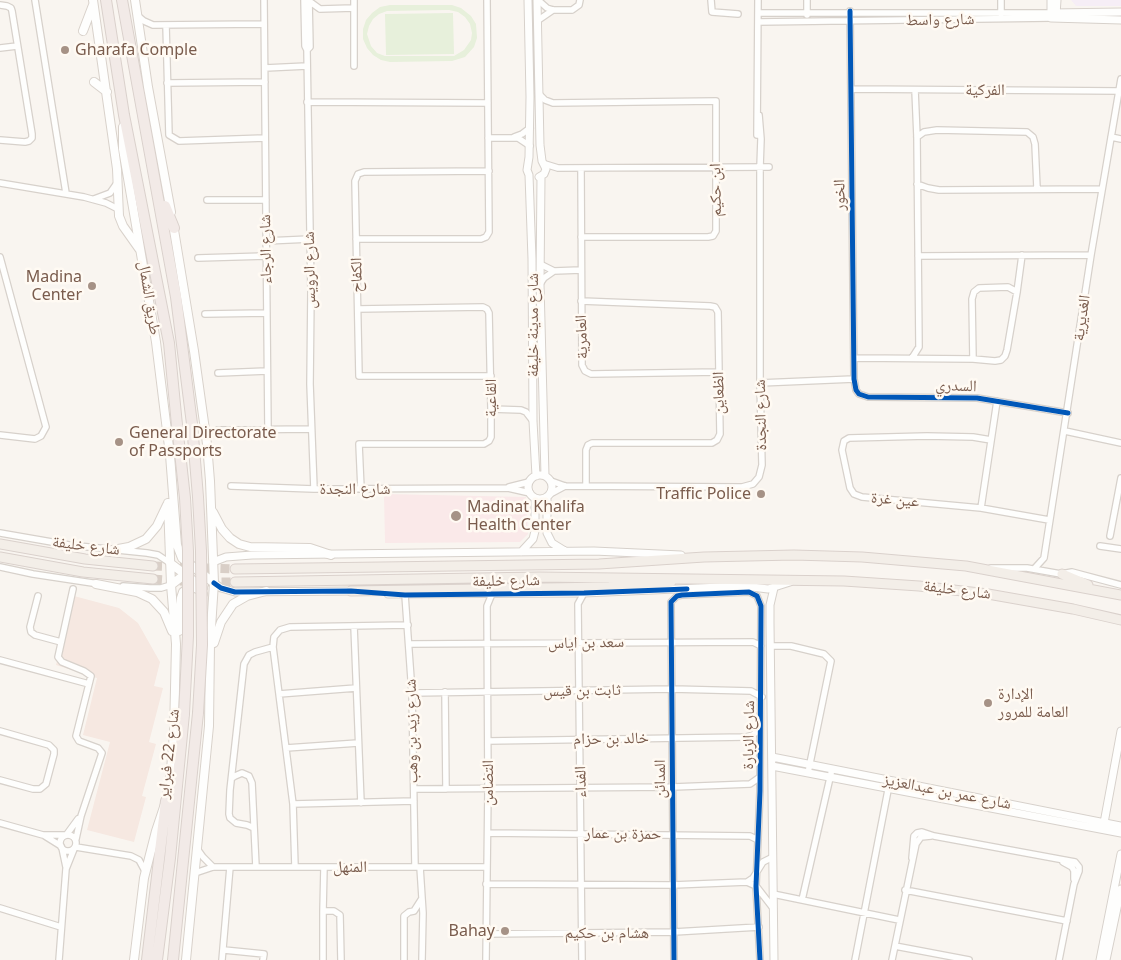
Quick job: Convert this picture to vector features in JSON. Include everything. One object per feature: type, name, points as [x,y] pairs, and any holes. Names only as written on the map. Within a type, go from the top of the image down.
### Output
[{"type":"highway","name":"طريق الشمال","points":[[106,0],[124,115],[169,343],[177,425]]},
{"type":"highway","name":"طريق الشمال","points":[[122,0],[176,297],[192,424]]},
{"type":"highway","points":[[143,118],[150,134],[168,216],[174,228]]},
{"type":"highway","name":"شارع 22 فبراير","points":[[173,960],[198,713],[202,645],[201,551],[192,424]]},
{"type":"highway","name":"شارع 22 فبراير","points":[[157,960],[170,858],[184,714],[188,636],[186,498],[177,425]]},
{"type":"highway","points":[[147,960],[166,801]]},
{"type":"main road","points":[[135,0],[202,402],[211,505],[214,602],[210,643],[209,726],[186,960]]},
{"type":"main road","points":[[83,31],[93,2]]},
{"type":"main road","name":"طريق الشمال","points":[[93,2],[117,170],[118,209],[123,226],[141,252],[156,342],[173,489],[177,544],[182,558],[214,583]]},
{"type":"main road","points":[[94,82],[106,92]]},
{"type":"main road","points":[[124,115],[123,149],[141,252]]},
{"type":"main road","points":[[117,170],[118,148],[123,136]]},
{"type":"main road","points":[[113,550],[129,547],[146,539],[157,526],[173,489]]},
{"type":"main road","name":"شارع 22 فبراير","points":[[134,960],[146,871],[166,801],[174,733],[176,644],[171,585],[168,503]]},
{"type":"main road","points":[[211,505],[222,528],[230,538],[239,544],[250,547],[310,548],[331,554]]},
{"type":"main road","name":"شارع خليفة","points":[[0,544],[85,559],[154,566]]},
{"type":"main road","points":[[177,544],[185,550],[196,552],[212,544]]},
{"type":"main road","points":[[171,585],[188,576],[196,569],[205,558],[212,544]]},
{"type":"main road","name":"شارع خليفة","points":[[235,569],[599,564],[704,556],[794,555],[862,557],[975,568],[1121,595]]},
{"type":"main road","name":"شارع خليفة","points":[[0,557],[83,572],[153,579]]},
{"type":"main road","points":[[196,569],[213,562]]},
{"type":"main road","points":[[170,563],[205,590],[214,602]]},
{"type":"main road","points":[[1062,574],[1100,590]]},
{"type":"main road","points":[[173,599],[188,576]]},
{"type":"main road","name":"شارع خليفة","points":[[235,582],[365,581],[539,576],[798,580],[919,586],[988,594],[1073,609],[1118,621]]},
{"type":"main road","points":[[351,591],[609,587],[652,585],[688,578]]},
{"type":"main road","points":[[96,584],[145,595],[159,605],[168,618],[171,627],[176,658]]},
{"type":"main road","points":[[176,644],[182,595],[191,588],[200,590],[204,596],[206,627],[210,643]]},
{"type":"main road","points":[[211,657],[221,622],[229,609],[247,596],[266,591]]},
{"type":"street","points":[[35,0],[66,194]]},
{"type":"street","name":"شارع الرجاء","points":[[264,0],[268,429]]},
{"type":"street","points":[[307,0],[320,9],[354,8]]},
{"type":"street","points":[[307,0],[310,47],[307,50]]},
{"type":"street","points":[[307,0],[305,46],[307,50]]},
{"type":"street","points":[[354,0],[354,66]]},
{"type":"street","points":[[356,239],[481,239],[486,237],[488,232],[487,0]]},
{"type":"street","points":[[528,0],[530,146],[527,170],[529,175],[535,178],[558,168]]},
{"type":"street","points":[[538,0],[547,8],[553,10],[572,10],[579,5],[580,0]]},
{"type":"street","points":[[538,0],[540,145],[546,169],[543,175]]},
{"type":"street","points":[[711,0],[712,12],[738,14]]},
{"type":"street","name":"شارع النجدة","points":[[548,479],[565,486],[742,487],[753,484],[759,477],[762,465],[760,383],[761,127],[759,115],[758,0]]},
{"type":"street","points":[[807,0],[807,21]]},
{"type":"street","points":[[1001,0],[1002,19]]},
{"type":"street","points":[[1051,0],[1054,15]]},
{"type":"street","points":[[1054,15],[1056,0]]},
{"type":"street","points":[[0,6],[11,8],[32,134],[32,138],[24,142],[0,140]]},
{"type":"street","points":[[309,18],[320,9]]},
{"type":"street","points":[[538,22],[553,10]]},
{"type":"street","name":"الخور","points":[[850,11],[854,379]]},
{"type":"street","name":"شارع واسط","points":[[758,12],[1001,11],[1121,20]]},
{"type":"street","name":"شارع واسط","points":[[758,22],[1002,19],[1121,12]]},
{"type":"street","points":[[138,16],[144,22],[153,25],[264,24]]},
{"type":"street","points":[[164,25],[168,132],[172,138],[179,141],[265,138]]},
{"type":"street","points":[[0,48],[17,46]]},
{"type":"street","name":"شارع الرويس","points":[[307,50],[311,429],[314,489]]},
{"type":"street","points":[[265,68],[307,66]]},
{"type":"street","name":"الغديرية","points":[[1044,558],[1091,255],[1121,79]]},
{"type":"street","points":[[167,83],[265,82]]},
{"type":"street","name":"الفركية","points":[[851,90],[1119,91]]},
{"type":"street","points":[[912,358],[919,347],[915,90]]},
{"type":"street","points":[[540,94],[545,100],[553,103]]},
{"type":"street","name":"ابن حكيم","points":[[553,103],[716,101],[716,230],[713,236],[581,238]]},
{"type":"street","points":[[308,102],[488,102]]},
{"type":"street","points":[[540,112],[543,108],[553,103]]},
{"type":"street","points":[[514,138],[530,128]]},
{"type":"street","points":[[917,137],[928,131],[936,130],[1027,132],[1033,136],[1035,144],[1037,188]]},
{"type":"street","points":[[1111,137],[1121,139]]},
{"type":"street","points":[[488,138],[514,138],[522,140],[530,146]]},
{"type":"street","points":[[529,162],[535,159],[558,168],[769,167]]},
{"type":"street","name":"العامرية","points":[[581,168],[582,365],[585,371],[591,374],[719,372]]},
{"type":"street","name":"الكفاح","points":[[488,171],[364,172],[358,174],[355,181],[359,376],[490,376]]},
{"type":"street","name":"شارع مدينة خليفة","points":[[529,175],[532,259],[533,421],[536,476]]},
{"type":"street","name":"شارع مدينة خليفة","points":[[543,175],[540,284],[548,479]]},
{"type":"street","points":[[0,183],[94,199],[118,209]]},
{"type":"street","points":[[94,199],[110,193],[118,183]]},
{"type":"street","points":[[917,184],[939,190],[1102,189]]},
{"type":"street","points":[[208,200],[266,200]]},
{"type":"street","points":[[266,241],[310,239]]},
{"type":"street","points":[[854,358],[1001,360],[1005,356],[1022,255]]},
{"type":"street","points":[[918,256],[1091,255]]},
{"type":"street","points":[[198,258],[266,256]]},
{"type":"street","points":[[0,257],[46,427],[41,436],[34,439],[0,435]]},
{"type":"street","points":[[540,264],[554,271]]},
{"type":"street","points":[[540,284],[548,274],[554,271],[581,270]]},
{"type":"street","points":[[973,359],[972,299],[974,292],[979,288],[1008,288],[1017,292]]},
{"type":"street","name":"الظعاين","points":[[581,300],[710,306],[715,307],[718,312],[720,434],[717,440],[712,443],[592,443],[588,445],[586,450],[586,486]]},
{"type":"street","name":"القاعية","points":[[358,309],[483,307],[487,309],[489,313],[491,409],[491,437],[489,442],[484,444],[359,444],[361,489]]},
{"type":"street","points":[[206,314],[267,313]]},
{"type":"street","points":[[919,347],[927,358]]},
{"type":"street","points":[[218,372],[268,371]]},
{"type":"street","points":[[760,383],[854,379]]},
{"type":"street","name":"السدري","points":[[854,379],[856,390],[859,394],[868,397],[960,398],[997,401],[1068,413]]},
{"type":"street","points":[[521,410],[533,398]]},
{"type":"street","points":[[981,508],[997,401]]},
{"type":"street","points":[[491,409],[521,410],[530,416],[533,421]]},
{"type":"street","points":[[218,430],[311,429]]},
{"type":"street","points":[[1064,431],[1121,443]]},
{"type":"street","name":"عين غرة","points":[[991,440],[973,437],[927,436],[849,438],[842,445],[850,488],[854,494],[862,497],[981,508],[1049,520]]},
{"type":"street","points":[[521,552],[533,539],[535,531],[532,496],[528,488],[529,482],[536,476],[548,479],[553,485],[550,495],[547,533],[552,543],[565,551]]},
{"type":"street","points":[[1110,536],[1121,478]]},
{"type":"street","name":"شارع النجدة","points":[[231,486],[314,489],[508,488],[529,482]]},
{"type":"street","name":"شارع النجدة","points":[[550,495],[565,486]]},
{"type":"street","name":"شارع النجدة","points":[[508,488],[532,496]]},
{"type":"street","points":[[532,496],[540,500],[550,495]]},
{"type":"street","name":"شارع خليفة","points":[[0,533],[113,550],[154,554],[170,563]]},
{"type":"street","points":[[1100,546],[1121,550]]},
{"type":"street","name":"شارع خليفة","points":[[213,562],[222,557],[235,556],[565,551],[704,556]]},
{"type":"street","points":[[1034,568],[1044,558],[1052,572]]},
{"type":"street","points":[[0,567],[96,584],[150,588],[162,588],[171,585]]},
{"type":"street","name":"شارع خليفة","points":[[975,568],[1034,568],[1062,574],[1075,572],[1121,585]]},
{"type":"street","name":"شارع خليفة","points":[[214,583],[221,588],[235,592],[351,591],[405,595],[584,593],[744,586],[760,589],[774,588],[798,580]]},
{"type":"street","name":"شارع الزبارة","points":[[774,588],[770,605],[771,858],[774,960]]},
{"type":"street","points":[[66,869],[75,848],[81,816],[102,753],[98,748],[80,740],[76,736],[91,676],[59,660],[58,656],[73,589]]},
{"type":"street","points":[[760,589],[770,605]]},
{"type":"street","name":"شارع الزبارة","points":[[674,598],[682,594],[749,592],[757,596],[761,606],[762,697],[756,872],[760,960]]},
{"type":"street","points":[[570,593],[578,604],[584,593]]},
{"type":"street","points":[[479,594],[487,606]]},
{"type":"street","name":"التضامن","points":[[486,960],[488,833],[487,606],[492,594]]},
{"type":"street","name":"شارع زيد بن وهب","points":[[405,595],[410,644],[414,802],[423,918],[422,960]]},
{"type":"street","points":[[38,596],[30,626],[31,632],[35,635],[61,642]]},
{"type":"street","name":"المدائن","points":[[674,598],[670,606],[672,642],[674,960]]},
{"type":"street","name":"الفداء","points":[[578,604],[582,960]]},
{"type":"street","points":[[295,867],[292,804],[273,640],[280,630],[290,627],[408,625]]},
{"type":"street","points":[[354,626],[361,803]]},
{"type":"street","name":"سعد بن اياس","points":[[410,644],[753,642],[761,646]]},
{"type":"street","points":[[770,646],[791,646],[824,654],[830,661],[808,773]]},
{"type":"street","points":[[254,828],[236,823],[230,818],[232,778],[244,664],[250,655],[255,652],[273,647]]},
{"type":"street","points":[[0,660],[89,684]]},
{"type":"street","points":[[751,691],[758,688],[762,682]]},
{"type":"street","points":[[279,694],[356,688]]},
{"type":"street","name":"ثابت بن قيس","points":[[412,693],[672,689],[751,691]]},
{"type":"street","points":[[751,691],[762,697]]},
{"type":"street","points":[[445,692],[446,789]]},
{"type":"street","name":"خالد بن حزام","points":[[488,741],[746,737],[756,733],[760,728]]},
{"type":"street","points":[[0,732],[49,745],[52,747],[54,754],[46,784],[40,789],[33,789],[0,780]]},
{"type":"street","points":[[1104,823],[1121,732]]},
{"type":"street","points":[[286,748],[358,742]]},
{"type":"street","name":"شارع عمر بن عبدالعزيز","points":[[772,757],[1121,826]]},
{"type":"street","name":"شارع عمر بن عبدالعزيز","points":[[772,766],[1121,833]]},
{"type":"street","points":[[802,900],[832,769]]},
{"type":"street","points":[[232,778],[242,773],[249,776],[251,780],[256,867]]},
{"type":"street","points":[[414,789],[750,784],[756,782],[760,777]]},
{"type":"street","points":[[855,960],[890,780]]},
{"type":"street","points":[[750,784],[760,791]]},
{"type":"street","points":[[292,804],[414,802]]},
{"type":"street","points":[[59,960],[66,869],[61,840],[81,816]]},
{"type":"street","points":[[0,823],[43,834],[72,835],[76,839]]},
{"type":"street","name":"حمزة بن عمار","points":[[488,833],[750,836],[758,840]]},
{"type":"street","points":[[43,834],[66,851],[75,848],[131,856],[142,863],[146,871]]},
{"type":"street","points":[[892,960],[905,890],[918,840],[923,836],[934,836],[1073,861],[1078,865],[1079,871],[1074,884],[1060,960]]},
{"type":"street","points":[[198,850],[213,867]]},
{"type":"street","points":[[1100,960],[1121,854]]},
{"type":"street","points":[[747,882],[763,862],[771,858]]},
{"type":"street","name":"المنهل","points":[[195,873],[213,867],[486,867]]},
{"type":"street","points":[[222,960],[230,867]]},
{"type":"street","points":[[323,960],[324,867]]},
{"type":"street","points":[[486,884],[674,885],[747,882],[756,886],[773,908]]},
{"type":"street","points":[[1106,960],[1121,889]]},
{"type":"street","points":[[905,890],[1067,921]]},
{"type":"street","points":[[773,894],[899,920]]},
{"type":"street","points":[[414,911],[421,900]]},
{"type":"street","points":[[0,908],[61,927]]},
{"type":"street","points":[[323,911],[334,911],[340,915],[341,960]]},
{"type":"street","points":[[404,960],[404,918],[407,912],[414,911],[423,918]]},
{"type":"street","name":"هشام بن حكيم","points":[[485,934],[674,932],[759,927]]},
{"type":"street","points":[[895,946],[969,960]]},
{"type":"street","points":[[224,950],[264,954],[263,960]]},
{"type":"shaded area","points":[[1071,0],[1121,0],[1121,6],[1076,6]]},
{"type":"shaded area","name":"Madinat Khalifa Health Center","points":[[384,494],[526,497],[528,534],[520,542],[385,543]]},
{"type":"shaded area","points":[[74,596],[119,608],[138,623],[160,662],[154,686],[163,688],[149,742],[156,744],[142,796],[146,797],[134,842],[87,830],[110,742],[83,735],[97,678],[56,665]]},
{"type":"green space","points":[[390,5],[452,5],[461,8],[471,16],[476,24],[477,38],[474,47],[465,57],[452,61],[390,62],[381,60],[367,48],[363,39],[363,29],[366,20],[380,7]],"holes":[[[449,10],[458,12],[465,17],[470,24],[472,33],[471,40],[464,50],[454,56],[385,56],[377,53],[371,46],[367,34],[373,19],[379,14],[387,11]]]},
{"type":"green space","points":[[453,13],[454,54],[386,55],[385,14]]},
{"type":"tunnel","points":[[153,566],[235,569]]},
{"type":"tunnel","points":[[153,579],[195,582]]},
{"type":"tunnel","points":[[208,582],[235,582]]},
{"type":"cycle path","points":[[850,11],[854,379],[856,390],[859,394],[868,397],[977,398],[1068,413]]},
{"type":"cycle path","points":[[214,583],[221,588],[235,592],[351,591],[405,595],[584,593],[687,589]]},
{"type":"cycle path","points":[[674,960],[671,602],[677,596],[682,595],[749,592],[757,596],[761,606],[760,791],[756,886],[760,960]]},
{"type":"place","name":"Gharafa Comple","points":[[65,50]]},
{"type":"place","name":"Madina Center","points":[[92,286]]},
{"type":"place","name":"General Directorate of Passports","points":[[119,442]]},
{"type":"place","name":"Traffic Police","points":[[761,494]]},
{"type":"place","name":"Madinat Khalifa Health Center","points":[[456,516]]},
{"type":"place","name":"الإدارة العامة للمرور","points":[[988,703]]},
{"type":"place","name":"Bahay","points":[[505,931]]}]
